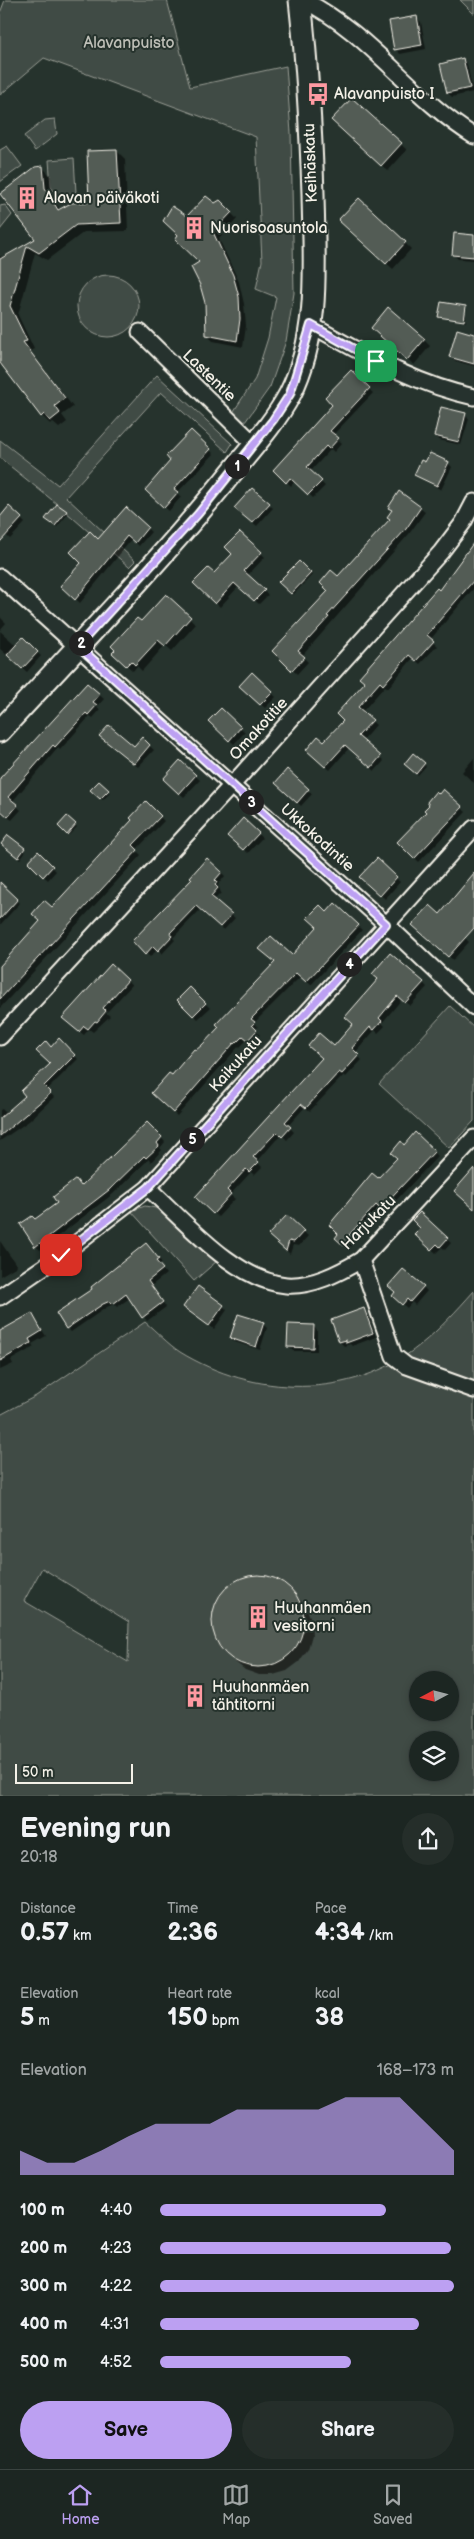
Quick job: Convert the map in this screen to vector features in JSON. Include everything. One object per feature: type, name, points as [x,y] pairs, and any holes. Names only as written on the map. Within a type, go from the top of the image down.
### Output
[{"type":"street","points":[[301,0],[329,13],[444,115],[474,136]]},
{"type":"street","name":"Keihäskatu","points":[[0,732],[198,514],[254,444],[290,394],[311,325],[315,296],[312,158],[301,0]]},
{"type":"street","points":[[311,325],[402,374],[429,385],[474,398]]},
{"type":"street","name":"Lastentie","points":[[140,332],[254,444]]},
{"type":"street","name":"Omakotitie","points":[[0,1038],[232,785],[441,552],[463,523],[474,502]]},
{"type":"street","name":"Ukkokodintie","points":[[0,577],[386,924],[474,1007]]},
{"type":"street","name":"Kaikukatu","points":[[0,1297],[61,1255],[148,1188],[474,828]]},
{"type":"street","name":"Harjukatu","points":[[148,1188],[222,1255],[245,1272],[272,1283],[302,1284],[343,1271],[361,1260],[474,1138]]},
{"type":"street","points":[[361,1260],[394,1356],[407,1366],[474,1390]]},
{"type":"green space","name":"Alavanpuisto","points":[[5,0],[167,0],[190,87],[286,66],[291,133],[294,293],[286,341],[270,387],[235,436],[224,426],[255,379],[268,338],[276,297],[256,289],[262,261],[256,137],[44,58],[0,95],[0,13]]},
{"type":"green space","points":[[460,0],[474,0],[474,13],[473,13]]},
{"type":"green space","points":[[55,119],[57,134],[35,151],[24,136],[45,120]]},
{"type":"green space","points":[[7,146],[22,166],[0,182],[0,150]]},
{"type":"green space","points":[[74,158],[76,193],[64,194],[58,198],[51,187],[49,160]]},
{"type":"green space","points":[[5,205],[12,215],[0,230],[0,206]]},
{"type":"green space","points":[[102,275],[114,275],[130,284],[137,294],[139,306],[137,318],[130,328],[114,337],[102,337],[91,332],[82,323],[77,312],[77,300],[82,289],[91,280]]},
{"type":"green space","points":[[157,375],[232,444],[227,452],[161,392],[66,497],[135,561],[129,567],[57,504],[0,458],[0,440],[58,485]]},
{"type":"green space","points":[[450,1006],[474,1028],[474,1121],[449,1148],[379,1084]]},
{"type":"green space","points":[[145,1206],[166,1210],[217,1261],[194,1281],[131,1211]]},
{"type":"green space","points":[[474,1291],[474,1796],[0,1796],[0,1415],[36,1396],[145,1322],[180,1352],[208,1367],[239,1378],[270,1384],[302,1386],[333,1384],[364,1376],[393,1363],[420,1345]],"holes":[[[42,1568],[129,1622],[128,1662],[24,1601]]]},
{"type":"building","points":[[417,16],[422,45],[394,50],[389,21]]},
{"type":"building","points":[[463,58],[470,88],[447,93],[440,64]]},
{"type":"building","points":[[352,98],[402,143],[381,166],[331,120]]},
{"type":"building","points":[[117,150],[121,223],[76,225],[39,253],[27,246],[10,306],[27,341],[23,342],[65,398],[55,406],[60,413],[50,421],[44,414],[41,417],[0,363],[0,259],[35,239],[0,194],[35,167],[43,166],[45,188],[58,210],[71,203],[89,202],[87,151]]},
{"type":"building","points":[[206,196],[215,203],[220,200],[232,212],[213,232],[233,275],[239,297],[240,319],[237,341],[206,335],[205,303],[200,285],[191,267],[199,262],[175,239],[178,235],[163,221],[172,206],[187,216]]},
{"type":"building","points":[[359,198],[406,242],[386,264],[338,220]]},
{"type":"building","points":[[454,233],[474,235],[474,257],[452,255]]},
{"type":"building","points":[[441,302],[466,306],[464,321],[438,317]]},
{"type":"building","points":[[388,307],[425,339],[407,360],[371,328]]},
{"type":"building","points":[[457,329],[474,334],[474,364],[449,357]]},
{"type":"building","points":[[351,370],[370,388],[330,431],[339,438],[329,449],[326,446],[307,467],[322,481],[308,495],[290,478],[286,483],[273,470],[332,405],[325,397]]},
{"type":"building","points":[[441,407],[466,413],[459,442],[434,436]]},
{"type":"building","points":[[191,430],[211,449],[174,489],[178,492],[164,508],[145,490],[170,461],[166,456]]},
{"type":"building","points":[[430,453],[449,462],[437,486],[414,475],[421,460],[425,462]]},
{"type":"building","points":[[252,488],[270,503],[252,523],[234,508]]},
{"type":"building","points":[[399,491],[421,507],[406,529],[298,651],[305,657],[292,671],[272,651],[328,591],[320,583],[331,570],[338,576],[390,519],[387,517],[392,510],[388,508]]},
{"type":"building","points":[[57,504],[67,511],[55,526],[45,519]]},
{"type":"building","points":[[9,506],[22,518],[0,542],[0,517]]},
{"type":"building","points":[[126,507],[148,527],[135,543],[127,536],[75,600],[60,586],[81,563],[70,552],[90,531],[98,539]]},
{"type":"building","points":[[240,532],[262,552],[244,571],[265,590],[254,601],[234,583],[215,604],[193,583],[208,568],[214,573],[232,554],[225,547]]},
{"type":"building","points":[[474,542],[474,580],[427,635],[434,641],[416,661],[409,655],[383,685],[380,682],[358,707],[373,720],[358,736],[381,756],[371,768],[345,745],[325,767],[306,750],[318,736],[324,741],[343,721],[336,714],[365,682],[359,677],[437,588],[439,590]]},
{"type":"building","points":[[299,561],[311,573],[291,594],[278,582]]},
{"type":"building","points":[[166,594],[191,617],[165,646],[158,640],[135,665],[131,661],[126,666],[112,653],[115,650],[111,646],[137,618],[141,621]]},
{"type":"building","points":[[23,637],[38,652],[22,669],[7,655]]},
{"type":"building","points":[[252,672],[273,692],[260,705],[239,686]]},
{"type":"building","points":[[87,683],[100,694],[93,702],[97,705],[88,715],[86,713],[55,747],[53,745],[8,797],[18,805],[8,817],[0,810],[0,778]]},
{"type":"building","points":[[221,708],[241,727],[229,741],[208,721]]},
{"type":"building","points":[[109,725],[134,746],[142,737],[150,745],[134,764],[99,736]]},
{"type":"building","points":[[413,753],[425,763],[416,774],[404,764]]},
{"type":"building","points":[[180,760],[196,775],[179,794],[163,779]]},
{"type":"building","points":[[287,769],[309,789],[297,803],[275,783]]},
{"type":"building","points":[[99,781],[109,790],[100,799],[90,790]]},
{"type":"building","points":[[443,789],[463,807],[414,859],[397,842],[426,812],[424,810],[429,805],[427,802],[436,791],[439,794]]},
{"type":"building","points":[[146,801],[161,816],[133,845],[138,850],[0,999],[0,966],[40,921],[32,914],[44,900],[52,907],[132,820],[130,818]]},
{"type":"building","points":[[67,816],[76,824],[67,835],[58,826]]},
{"type":"building","points":[[243,818],[259,833],[243,850],[227,836]]},
{"type":"building","points":[[8,835],[25,848],[18,858],[1,844]]},
{"type":"building","points":[[38,851],[53,866],[43,877],[28,862]]},
{"type":"building","points":[[207,858],[222,872],[215,880],[217,882],[215,885],[218,888],[211,896],[232,914],[220,927],[196,906],[170,933],[172,936],[158,951],[153,946],[145,955],[132,941],[192,879],[190,877]]},
{"type":"building","points":[[377,858],[397,877],[380,896],[359,877]]},
{"type":"building","points":[[474,873],[474,928],[448,957],[412,925],[430,905],[440,914]]},
{"type":"building","points":[[0,882],[18,899],[0,919]]},
{"type":"building","points":[[335,903],[359,925],[306,982],[296,973],[251,1019],[255,1022],[252,1025],[257,1030],[248,1040],[243,1036],[234,1043],[173,1113],[151,1093],[169,1073],[172,1075],[194,1049],[196,1050],[202,1045],[219,1027],[216,1024],[275,962],[259,949],[271,936],[292,955],[317,927],[307,918],[320,905],[327,912]]},
{"type":"building","points":[[390,953],[424,982],[405,1003],[397,996],[379,1018],[382,1021],[374,1030],[370,1027],[352,1048],[359,1055],[342,1074],[339,1072],[306,1108],[301,1104],[285,1122],[291,1127],[282,1137],[277,1132],[253,1157],[259,1162],[249,1172],[246,1169],[227,1190],[231,1194],[213,1214],[195,1197],[322,1058],[308,1046],[319,1033],[334,1046],[353,1024],[345,1017],[378,979],[372,974]]},
{"type":"building","points":[[111,964],[128,980],[103,1008],[106,1011],[97,1022],[95,1021],[88,1029],[84,1026],[79,1032],[62,1018]]},
{"type":"building","points":[[190,987],[206,1003],[193,1016],[177,1000]]},
{"type":"building","points":[[59,1038],[75,1055],[44,1086],[51,1093],[0,1136],[0,1118],[25,1096],[21,1091],[50,1064],[36,1051],[46,1041],[51,1047]]},
{"type":"building","points":[[147,1122],[162,1137],[157,1143],[159,1146],[146,1158],[144,1156],[109,1190],[35,1247],[20,1224],[32,1216],[35,1219],[57,1203],[53,1197],[76,1179],[81,1186]]},
{"type":"building","points":[[415,1132],[435,1151],[380,1209],[376,1205],[349,1235],[352,1237],[344,1246],[335,1238],[338,1234],[329,1225],[372,1173],[378,1178],[397,1158],[391,1153],[401,1141],[404,1145]]},
{"type":"building","points":[[474,1168],[474,1209],[454,1191]]},
{"type":"building","points":[[420,1212],[448,1238],[440,1247],[437,1244],[431,1250],[414,1234],[420,1228],[412,1220]]},
{"type":"building","points":[[287,1215],[304,1231],[294,1242],[289,1241],[286,1251],[268,1235]]},
{"type":"building","points":[[146,1243],[159,1259],[156,1261],[163,1269],[148,1281],[163,1302],[142,1318],[126,1294],[113,1304],[110,1301],[103,1304],[66,1329],[56,1313],[92,1289],[91,1287]]},
{"type":"building","points":[[403,1269],[424,1286],[410,1302],[407,1299],[402,1305],[392,1296],[395,1292],[388,1286]]},
{"type":"building","points":[[198,1286],[224,1305],[209,1326],[183,1307]]},
{"type":"building","points":[[364,1308],[373,1333],[346,1343],[346,1340],[339,1342],[331,1320]]},
{"type":"building","points":[[32,1313],[42,1331],[29,1339],[31,1343],[0,1361],[0,1331]]},
{"type":"building","points":[[238,1314],[264,1322],[256,1347],[230,1338]]},
{"type":"building","points":[[288,1324],[314,1325],[313,1348],[287,1347]]},
{"type":"building","name":"Huuhanmäen vesitorni","points":[[258,1575],[276,1578],[291,1588],[301,1603],[304,1621],[301,1639],[291,1654],[276,1664],[258,1667],[240,1664],[225,1654],[215,1639],[212,1621],[215,1603],[225,1588],[240,1578]]},
{"type":"building","name":"Huuhanmäen tähtitorni","points":[[197,1691],[200,1692],[200,1702],[193,1703],[190,1702],[189,1695],[190,1692]]},
{"type":"place","name":"Alavanpuisto I","points":[[318,94]]},
{"type":"place","name":"Alavan päiväkoti","points":[[27,198]]},
{"type":"place","name":"Nuorisoasuntola","points":[[194,228]]},
{"type":"place","name":"Huuhanmäen vesitorni","points":[[258,1617]]},
{"type":"place","name":"Huuhanmäen tähtitorni","points":[[195,1696]]},
{"type":"route","points":[[61,1255],[148,1188],[386,924],[78,646],[198,514],[273,420],[290,394],[302,360],[311,325],[376,361]]}]
